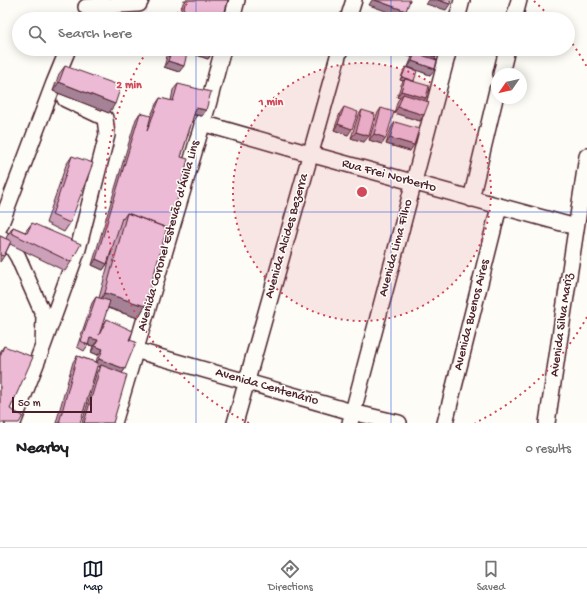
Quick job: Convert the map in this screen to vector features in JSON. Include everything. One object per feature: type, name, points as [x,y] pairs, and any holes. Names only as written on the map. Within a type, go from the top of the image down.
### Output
[{"type":"street","points":[[85,9],[139,4],[141,0]]},
{"type":"street","points":[[234,12],[237,0]]},
{"type":"street","points":[[350,12],[354,0]]},
{"type":"street","points":[[459,12],[462,0]]},
{"type":"street","points":[[516,12],[519,0]]},
{"type":"street","points":[[0,226],[65,56]]},
{"type":"street","name":"Avenida Coronel Estevão d'Ávila Lins","points":[[114,423],[221,56]]},
{"type":"street","name":"Avenida Alcides Bezerra","points":[[235,423],[338,56]]},
{"type":"street","name":"Avenida Lima Filho","points":[[351,418],[447,56]]},
{"type":"street","points":[[502,68],[505,56]]},
{"type":"street","points":[[13,423],[78,249],[107,135],[105,118],[65,99]]},
{"type":"street","points":[[471,199],[494,104]]},
{"type":"street","name":"Rua Frei Norberto","points":[[202,123],[576,227]]},
{"type":"street","name":"Avenida Silva Mariz","points":[[547,423],[580,248],[576,227],[587,156]]},
{"type":"street","name":"Avenida Buenos Aires","points":[[445,423],[500,207]]},
{"type":"street","points":[[0,237],[10,244],[18,257],[44,316],[43,346]]},
{"type":"street","name":"Avenida Centenário","points":[[135,350],[246,381],[351,418],[399,423]]},
{"type":"building","points":[[186,0],[228,0],[225,12],[183,12]]},
{"type":"building","points":[[375,0],[410,0],[406,11]]},
{"type":"building","points":[[438,0],[451,0],[450,4]]},
{"type":"building","points":[[170,56],[186,56],[184,66],[168,61]]},
{"type":"building","points":[[414,56],[424,56],[437,60],[435,69],[412,61]]},
{"type":"building","points":[[65,66],[121,86],[115,104],[59,82]]},
{"type":"building","points":[[406,67],[417,71],[414,81],[402,77]]},
{"type":"building","points":[[405,79],[429,86],[426,98],[401,91]]},
{"type":"building","points":[[178,84],[211,92],[206,110],[196,108],[181,157],[188,159],[168,235],[165,234],[167,228],[127,213],[123,219],[122,218],[107,264],[96,259],[140,113],[151,116],[147,131],[160,98],[173,101]]},
{"type":"building","points":[[403,94],[429,102],[424,115],[398,107]]},
{"type":"building","points":[[344,107],[358,112],[352,129],[338,124]]},
{"type":"building","points":[[381,108],[394,112],[386,138],[374,134]]},
{"type":"building","points":[[362,110],[375,114],[369,136],[356,132]]},
{"type":"building","points":[[395,122],[419,129],[414,145],[390,138]]},
{"type":"building","points":[[72,156],[93,163],[70,223],[52,215]]},
{"type":"building","points":[[127,213],[167,228],[145,306],[105,293]]},
{"type":"building","points":[[32,223],[81,244],[71,262],[11,233],[13,227],[27,233]]},
{"type":"building","points":[[0,236],[11,241],[4,256],[0,255]]},
{"type":"building","points":[[96,297],[110,301],[99,335],[107,319],[133,331],[129,340],[136,342],[125,369],[99,359],[103,349],[95,346],[98,340],[90,338],[88,345],[81,341]]},
{"type":"building","points":[[4,346],[33,357],[10,409],[23,416],[19,423],[0,423],[0,356]]},
{"type":"building","points":[[77,356],[98,363],[80,423],[59,423]]},
{"type":"building","points":[[101,365],[127,375],[113,423],[84,423]]}]
